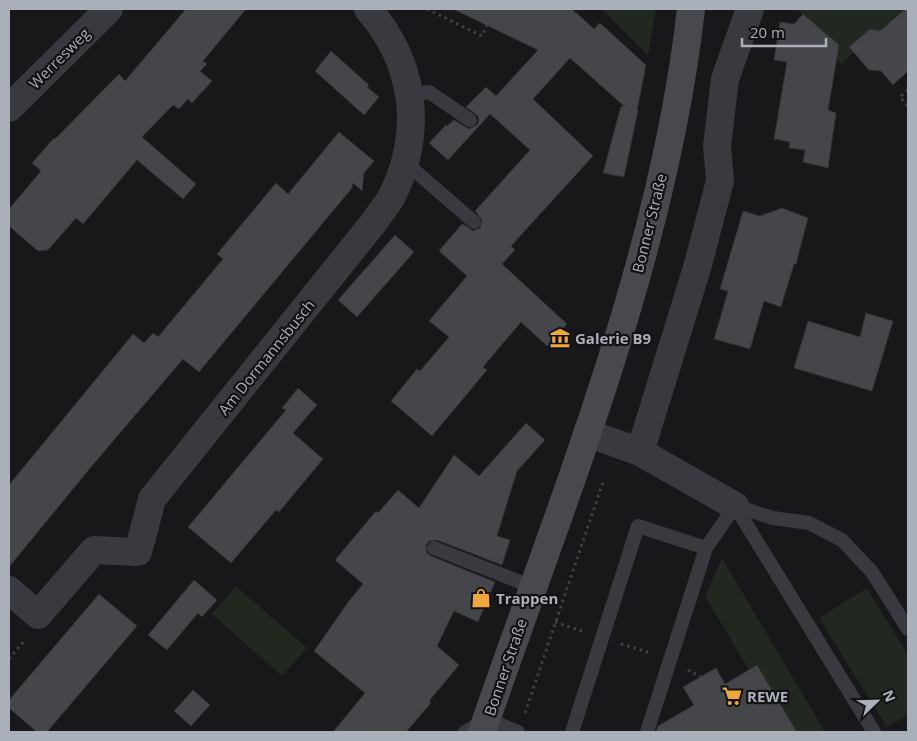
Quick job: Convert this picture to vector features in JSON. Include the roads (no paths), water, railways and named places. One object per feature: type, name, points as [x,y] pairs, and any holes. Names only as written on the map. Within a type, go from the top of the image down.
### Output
[{"type":"main road","name":"Bonner Straße","points":[[478,728],[533,587],[587,433],[631,294],[656,201],[675,114],[691,9]]},
{"type":"street","name":"Werresweg","points":[[9,108],[109,9]]},
{"type":"street","name":"Am Dormannsbusch","points":[[9,590],[38,615],[94,550],[138,552],[152,499],[374,222],[391,198],[404,165],[409,145],[411,122],[409,94],[404,71],[395,48],[382,25],[368,9]]},
{"type":"street","points":[[628,447],[697,268],[720,181],[717,146],[724,79],[750,9]]},
{"type":"street","points":[[587,433],[628,447],[735,506]]},
{"type":"lane","points":[[409,94],[429,92],[470,120]]},
{"type":"lane","points":[[404,165],[414,170],[474,222]]},
{"type":"lane","points":[[647,732],[706,548],[735,506]]},
{"type":"lane","points":[[735,506],[772,518],[810,523],[842,540],[872,572],[908,629]]},
{"type":"lane","points":[[735,506],[874,732]]},
{"type":"lane","points":[[572,732],[638,526],[706,548]]},
{"type":"lane","points":[[434,548],[533,587]]},
{"type":"lane","points":[[478,728],[518,732]]},
{"type":"place","name":"Galerie B9","points":[[560,338]]},
{"type":"place","name":"Trappen","points":[[481,598]]},
{"type":"place","name":"REWE","points":[[732,696]]}]
